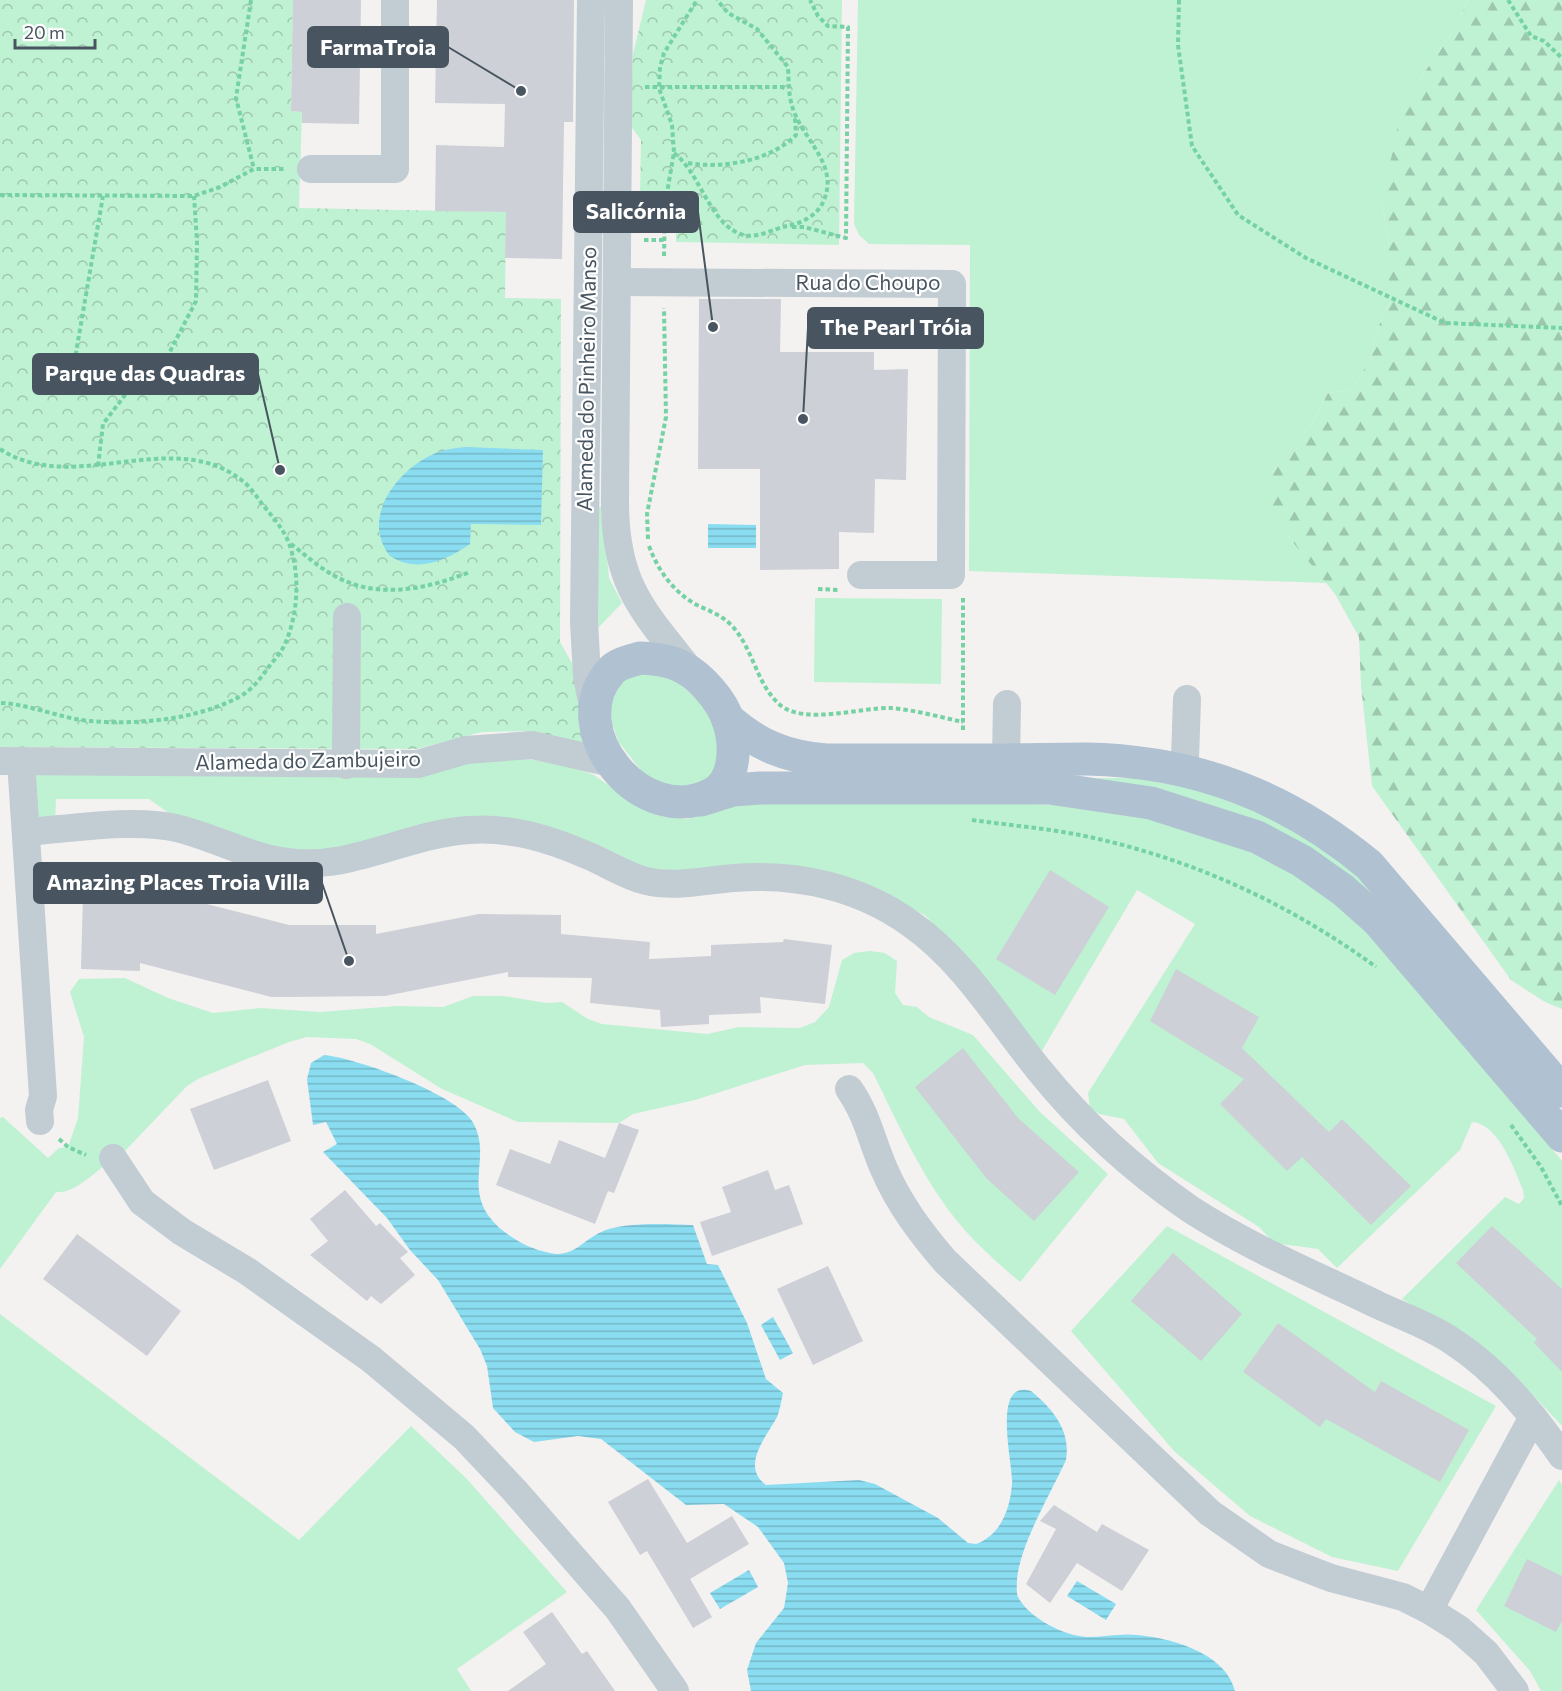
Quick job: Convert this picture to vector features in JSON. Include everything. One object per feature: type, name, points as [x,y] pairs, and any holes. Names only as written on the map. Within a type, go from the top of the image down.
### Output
[{"type":"main road","points":[[1562,1091],[1369,865],[1333,835],[1301,815],[1251,792],[1155,765],[1088,759],[1006,760],[963,774],[733,790],[701,800],[661,801],[643,792],[612,763],[601,742],[596,722],[596,705],[601,686],[612,669],[626,662],[640,658],[662,659],[685,668],[694,676],[717,700],[727,718],[746,735],[770,748],[798,758],[963,774],[1151,803],[1257,837],[1302,861],[1343,890],[1378,921],[1562,1136]]},
{"type":"main road","points":[[701,800],[721,789],[730,773],[732,754],[727,718]]},
{"type":"street","points":[[311,169],[395,169],[395,0]]},
{"type":"street","name":"Alameda do Pinheiro Manso","points":[[591,0],[584,622],[587,676],[596,722]]},
{"type":"street","name":"Alameda do Pinheiro Manso","points":[[619,0],[615,502],[618,555],[627,583],[639,603],[694,676]]},
{"type":"street","points":[[618,47],[631,23],[638,0]]},
{"type":"street","name":"Rua do Choupo","points":[[617,282],[952,284],[951,576],[851,582]]},
{"type":"street","points":[[615,502],[634,416],[636,347]]},
{"type":"street","points":[[346,765],[347,618]]},
{"type":"street","points":[[1182,771],[1185,758],[1187,699]]},
{"type":"street","points":[[1006,760],[1007,704]]},
{"type":"street","name":"Alameda do Zambujeiro","points":[[10,761],[418,764],[466,750],[532,745],[612,763]]},
{"type":"street","points":[[10,761],[26,832],[43,1096],[39,1110],[40,1121]]},
{"type":"street","points":[[26,832],[129,825],[174,827],[250,854],[286,862],[322,864],[354,860],[433,836],[463,830],[495,829],[529,834],[648,881],[696,884],[761,876],[800,879],[843,888],[910,923],[941,948],[973,984],[1043,1075],[1074,1109],[1157,1185],[1227,1232],[1267,1254],[1449,1338],[1477,1359],[1533,1417],[1562,1456]]},
{"type":"street","points":[[849,1089],[861,1105],[884,1169],[920,1232],[945,1261],[1210,1513],[1269,1554],[1331,1578],[1403,1597],[1429,1610],[1459,1629],[1486,1653],[1515,1691]]},
{"type":"street","points":[[113,1158],[142,1202],[182,1232],[247,1271],[371,1359],[464,1437],[515,1491],[618,1609],[675,1691]]},
{"type":"street","points":[[1429,1610],[1533,1417]]},
{"type":"path","points":[[0,195],[194,196],[220,187],[254,169],[236,98],[250,0]]},
{"type":"path","points":[[697,0],[664,53],[659,88],[672,125],[674,152],[666,205],[664,282],[666,417],[647,514],[648,543],[657,568],[674,587],[695,604],[719,615],[733,626],[766,689],[780,706],[797,712],[820,714],[891,708],[963,722]]},
{"type":"path","points":[[688,163],[706,166],[737,165],[788,142],[796,135],[787,87],[788,67],[757,29],[728,13],[717,0]]},
{"type":"path","points":[[780,228],[804,227],[846,238],[848,27],[828,26],[818,16],[810,0]]},
{"type":"path","points":[[1179,0],[1178,45],[1192,146],[1239,215],[1306,258],[1445,323],[1562,328]]},
{"type":"path","points":[[1508,0],[1531,36],[1544,41],[1562,58]]},
{"type":"path","points":[[618,87],[787,87]]},
{"type":"path","points":[[674,152],[688,163],[703,192],[724,223],[740,234],[764,234],[805,220],[819,210],[829,186],[827,171],[793,111]]},
{"type":"path","points":[[73,370],[103,196]]},
{"type":"path","points":[[98,466],[103,424],[125,395],[164,365],[196,301],[197,242],[194,196]]},
{"type":"path","points":[[0,449],[40,464],[98,466],[177,456],[209,463],[244,482],[285,531],[290,543],[295,563],[296,610],[284,646],[255,685],[240,696],[175,717],[128,722],[80,719],[0,703]]},
{"type":"path","points":[[290,543],[329,573],[366,588],[403,591],[440,584],[470,572]]},
{"type":"path","points":[[818,589],[851,582]]},
{"type":"path","points":[[963,591],[962,818],[1079,835],[1148,852],[1207,872],[1267,899],[1320,928],[1382,971]]},
{"type":"path","points":[[1504,1116],[1541,1167],[1562,1206]]},
{"type":"path","points":[[40,1121],[68,1147],[94,1159],[113,1158]]},
{"type":"green space","points":[[0,0],[293,0],[291,111],[302,112],[299,208],[506,212],[505,298],[561,299],[560,642],[572,663],[587,747],[525,731],[482,732],[417,749],[0,747]]},
{"type":"green space","points":[[646,0],[842,0],[839,245],[676,242],[676,228],[629,228],[629,210],[640,193],[641,140],[630,125],[633,54]]},
{"type":"green space","points":[[858,0],[1468,0],[1457,24],[1412,91],[1382,202],[1389,246],[1389,301],[1376,333],[1370,361],[1350,390],[1328,393],[1312,424],[1272,472],[1287,535],[1327,583],[969,571],[970,245],[869,244],[859,235],[854,224]]},
{"type":"green space","points":[[1468,0],[1562,0],[1562,1009],[1545,1002],[1511,980],[1372,786],[1361,686],[1359,637],[1335,594],[1287,535],[1268,498],[1272,472],[1312,424],[1328,393],[1350,390],[1370,361],[1376,333],[1389,301],[1389,246],[1382,202],[1400,116],[1412,91],[1457,24]]},
{"type":"green space","points":[[598,507],[602,507],[609,578],[622,603],[598,628]]},
{"type":"green space","points":[[815,598],[942,599],[941,684],[814,682]]},
{"type":"green space","points":[[646,671],[676,681],[707,708],[721,742],[712,779],[678,788],[646,777],[618,741],[610,707],[622,679]]},
{"type":"green space","points":[[500,754],[574,767],[594,775],[628,799],[664,817],[688,819],[727,807],[760,804],[1030,804],[1073,807],[1117,812],[1205,834],[1248,851],[1288,871],[1325,895],[1369,932],[1562,1161],[1562,1426],[1517,1378],[1480,1345],[1402,1299],[1505,1197],[1519,1204],[1524,1198],[1523,1190],[1504,1149],[1498,1139],[1482,1125],[1472,1122],[1460,1150],[1337,1268],[1318,1249],[1274,1243],[1259,1227],[1158,1163],[1124,1119],[1099,1114],[1090,1108],[1088,1093],[1195,924],[1137,890],[1040,1054],[987,984],[926,916],[890,896],[661,874],[566,834],[313,855],[266,848],[170,814],[149,799],[56,799],[55,822],[35,823],[33,768]]},
{"type":"green space","points":[[1095,778],[1134,778],[1189,788],[1249,806],[1341,858],[1391,913],[1152,789]]},
{"type":"green space","points":[[870,951],[885,953],[897,961],[895,993],[903,1005],[917,1007],[929,1017],[973,1035],[1040,1112],[1108,1174],[1020,1282],[976,1242],[949,1211],[925,1174],[873,1073],[863,1063],[805,1065],[695,1100],[633,1114],[619,1123],[518,1122],[442,1089],[370,1044],[356,1039],[307,1037],[200,1078],[187,1086],[123,1153],[82,1183],[64,1192],[56,1192],[0,1269],[0,1118],[3,1117],[48,1158],[59,1148],[68,1147],[78,1118],[84,1037],[70,992],[79,979],[125,978],[168,998],[213,1013],[260,1008],[320,1012],[397,1006],[443,1007],[473,996],[503,996],[547,1003],[562,1002],[588,1019],[602,1024],[707,1034],[739,1027],[800,1028],[815,1022],[829,1007],[842,960],[854,953]]},
{"type":"green space","points":[[1167,1226],[1496,1406],[1398,1571],[1332,1557],[1250,1516],[1174,1451],[1071,1331]]},
{"type":"green space","points":[[0,1314],[299,1540],[411,1426],[466,1478],[567,1592],[457,1669],[471,1691],[0,1691]]},
{"type":"green space","points":[[1559,1480],[1562,1485],[1562,1691],[1541,1691],[1530,1671],[1476,1610]]},
{"type":"water","points":[[466,447],[543,450],[541,525],[471,524],[470,544],[442,560],[431,563],[411,564],[390,556],[382,541],[379,525],[381,510],[388,495],[398,481],[423,459],[441,451]]},
{"type":"water","points":[[708,524],[756,525],[756,548],[708,548]]},
{"type":"water","points":[[324,1055],[358,1063],[403,1079],[446,1099],[462,1110],[472,1121],[478,1135],[479,1189],[482,1202],[489,1216],[502,1230],[524,1244],[557,1254],[570,1251],[608,1229],[645,1224],[693,1225],[707,1264],[718,1265],[747,1323],[766,1379],[783,1393],[777,1417],[762,1442],[755,1460],[755,1469],[766,1485],[859,1480],[875,1484],[938,1518],[968,1543],[976,1544],[985,1540],[998,1528],[1006,1512],[1012,1484],[1007,1410],[1011,1398],[1018,1391],[1031,1391],[1059,1421],[1067,1449],[1066,1460],[1024,1550],[1017,1579],[1017,1593],[1023,1605],[1039,1619],[1078,1636],[1125,1634],[1181,1644],[1209,1657],[1221,1667],[1230,1678],[1235,1691],[751,1691],[747,1670],[756,1643],[784,1608],[788,1583],[784,1563],[758,1527],[724,1504],[686,1505],[601,1439],[578,1436],[534,1442],[515,1432],[493,1408],[487,1366],[480,1349],[438,1280],[410,1250],[387,1218],[323,1152],[337,1144],[326,1122],[313,1125],[307,1079],[311,1063]]},
{"type":"water","points":[[773,1317],[793,1353],[780,1360],[761,1325]]},
{"type":"water","points":[[749,1570],[758,1587],[720,1609],[710,1593]]},
{"type":"water","points":[[1077,1581],[1116,1604],[1106,1620],[1067,1596]]},
{"type":"building","points":[[293,0],[361,0],[359,124],[302,123],[302,112],[291,111]]},
{"type":"building","points":[[437,0],[574,0],[573,122],[564,122],[562,259],[505,258],[506,212],[435,211],[436,145],[504,147],[505,104],[435,103]]},
{"type":"building","points":[[699,299],[781,299],[780,352],[874,352],[874,370],[908,369],[906,480],[875,479],[874,533],[839,532],[839,569],[760,570],[760,469],[698,469]]},
{"type":"building","points":[[1050,870],[1109,907],[1055,995],[996,959]]},
{"type":"building","points":[[83,894],[166,897],[167,894],[289,925],[376,925],[376,934],[479,914],[561,915],[561,934],[650,942],[649,959],[711,956],[711,945],[783,942],[784,939],[832,945],[825,1004],[760,997],[761,1013],[709,1015],[709,1024],[661,1027],[660,1010],[590,1003],[592,978],[508,977],[508,972],[385,996],[271,997],[140,963],[140,971],[81,969]]},
{"type":"building","points":[[1176,969],[1259,1017],[1242,1048],[1329,1132],[1342,1119],[1411,1186],[1371,1225],[1302,1157],[1287,1171],[1220,1104],[1244,1079],[1150,1021]]},
{"type":"building","points":[[963,1048],[1018,1118],[1079,1172],[1034,1221],[987,1179],[915,1087]]},
{"type":"building","points":[[268,1080],[291,1141],[214,1170],[190,1109]]},
{"type":"building","points":[[619,1123],[639,1130],[614,1193],[608,1191],[595,1224],[496,1185],[510,1149],[550,1164],[559,1140],[605,1158]]},
{"type":"building","points":[[768,1170],[775,1190],[789,1185],[803,1224],[712,1256],[700,1222],[731,1212],[722,1187]]},
{"type":"building","points":[[345,1190],[376,1226],[380,1223],[408,1252],[400,1258],[415,1275],[381,1304],[371,1296],[367,1301],[310,1255],[328,1241],[310,1219]]},
{"type":"building","points":[[1492,1226],[1562,1289],[1562,1372],[1534,1343],[1537,1339],[1456,1263]]},
{"type":"building","points":[[77,1234],[181,1311],[147,1356],[43,1279]]},
{"type":"building","points":[[1173,1253],[1242,1314],[1201,1361],[1131,1301]]},
{"type":"building","points":[[828,1266],[863,1341],[813,1365],[777,1289]]},
{"type":"building","points":[[1278,1323],[1375,1392],[1381,1381],[1469,1430],[1440,1482],[1326,1419],[1320,1427],[1243,1372]]},
{"type":"building","points":[[648,1479],[687,1543],[732,1516],[749,1544],[690,1579],[712,1617],[693,1628],[647,1551],[640,1555],[608,1502]]},
{"type":"building","points":[[1054,1505],[1097,1532],[1102,1524],[1149,1550],[1122,1591],[1077,1563],[1050,1603],[1026,1584],[1056,1529],[1040,1521]]},
{"type":"building","points":[[1527,1559],[1562,1576],[1562,1621],[1556,1632],[1504,1606]]},
{"type":"building","points":[[552,1612],[582,1654],[587,1651],[615,1691],[508,1691],[546,1664],[523,1632]]},
{"type":"place","name":"FarmaTroia","points":[[521,91]]},
{"type":"place","name":"Salicórnia","points":[[713,327]]},
{"type":"place","name":"The Pearl Tróia","points":[[803,419]]},
{"type":"place","name":"Parque das Quadras","points":[[280,470]]},
{"type":"place","name":"Amazing Places Troia Villa","points":[[349,961]]}]
